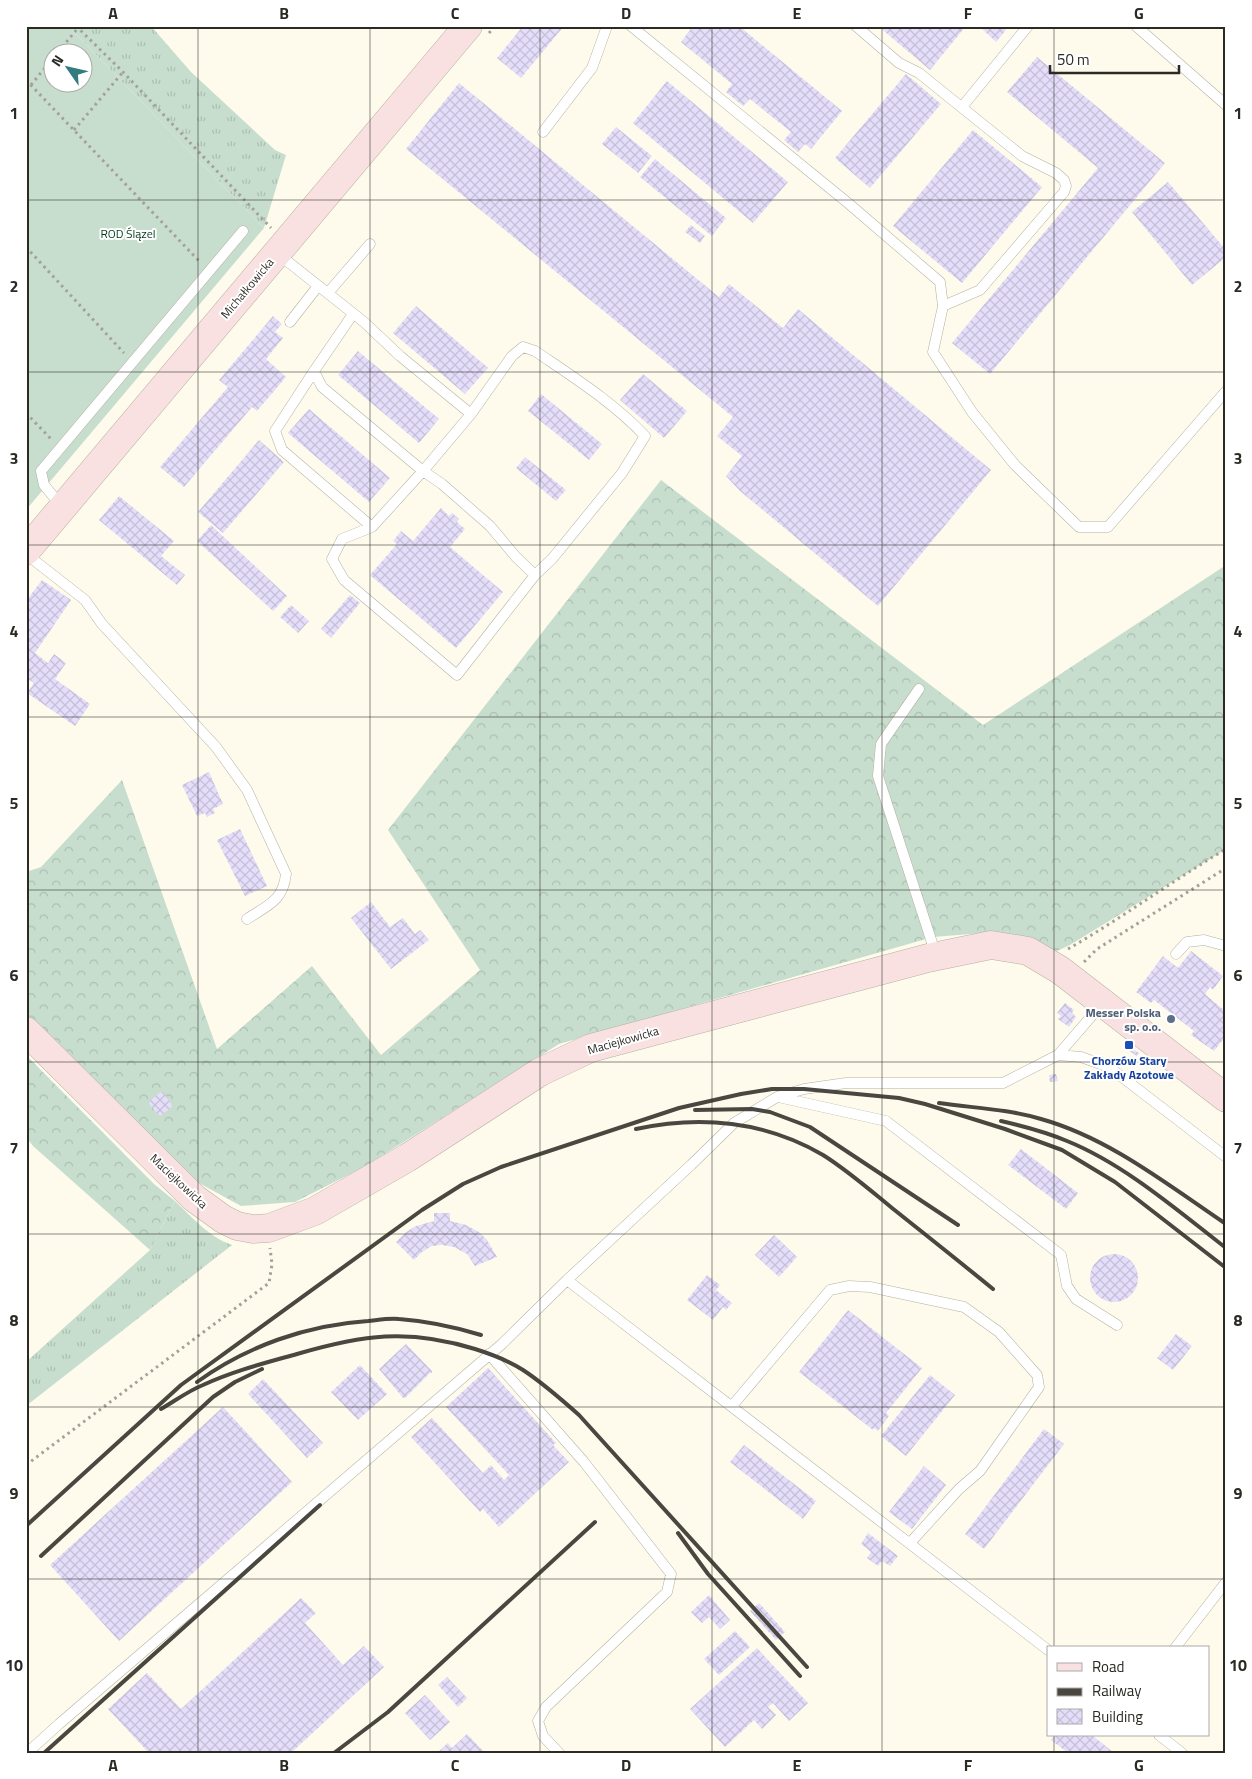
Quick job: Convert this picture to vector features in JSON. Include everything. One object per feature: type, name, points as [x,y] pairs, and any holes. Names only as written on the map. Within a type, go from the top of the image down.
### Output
[{"type":"street","name":"Michałkowicka","points":[[26,553],[468,26]]},
{"type":"street","name":"Maciejkowicka","points":[[26,1031],[194,1198],[230,1223],[245,1228],[261,1229],[269,1228],[315,1211],[407,1158],[540,1072],[591,1048],[936,956],[991,945],[1028,951],[1038,957],[1069,977],[1221,1091]]},
{"type":"lane","points":[[542,132],[592,68],[607,26]]},
{"type":"lane","points":[[631,26],[940,282],[943,306],[933,352],[972,412],[1016,464],[1079,527],[1108,527],[1226,391]]},
{"type":"lane","points":[[856,26],[898,63],[920,73],[1022,156],[1056,173],[1064,180],[1066,186],[1064,192],[980,290],[943,306]]},
{"type":"lane","points":[[962,107],[1028,26]]},
{"type":"lane","points":[[1136,26],[1226,105]]},
{"type":"lane","points":[[63,508],[44,485],[41,471],[243,231]]},
{"type":"lane","points":[[328,294],[370,244]]},
{"type":"lane","points":[[281,248],[318,286],[354,314],[400,356],[471,414]]},
{"type":"lane","points":[[290,322],[318,286]]},
{"type":"lane","points":[[354,314],[275,431],[282,450],[372,527]]},
{"type":"lane","points":[[523,347],[535,350],[600,396],[646,436],[622,473],[552,559],[535,575],[457,675],[344,580],[332,559],[342,539],[372,527],[471,414],[512,356],[523,347]]},
{"type":"lane","points":[[314,371],[322,387],[423,471],[442,484],[490,526],[516,557],[535,575]]},
{"type":"lane","points":[[26,553],[85,600],[102,624],[216,747],[247,790],[286,874],[285,886],[280,896],[248,919]]},
{"type":"lane","points":[[919,689],[881,744],[878,776],[936,956]]},
{"type":"lane","points":[[1176,954],[1187,942],[1204,940],[1226,946]]},
{"type":"lane","points":[[27,1753],[502,1344],[567,1280],[734,1123],[777,1097],[804,1088],[846,1083],[1003,1083],[1058,1055],[1102,1003]]},
{"type":"lane","points":[[1058,1055],[1081,1057],[1109,1067],[1226,1157]]},
{"type":"lane","points":[[777,1097],[886,1121],[1061,1255],[1067,1286],[1076,1298],[1117,1325]]},
{"type":"lane","points":[[567,1280],[1047,1649]]},
{"type":"lane","points":[[732,1406],[830,1290],[848,1286],[870,1287],[964,1307],[999,1332],[1037,1375],[1038,1387],[980,1471],[959,1489],[910,1543]]},
{"type":"lane","points":[[489,1354],[584,1462],[671,1574],[667,1592],[546,1707],[538,1721],[543,1736],[559,1753]]},
{"type":"lane","points":[[1177,1646],[1226,1582]]},
{"type":"lane","points":[[1160,1736],[1182,1753]]},
{"type":"path","points":[[66,42],[77,27],[123,72],[281,248]]},
{"type":"path","points":[[31,85],[42,71]]},
{"type":"path","points":[[74,130],[123,72]]},
{"type":"path","points":[[26,80],[209,272]]},
{"type":"path","points":[[26,247],[132,363]]},
{"type":"path","points":[[26,413],[60,448]]},
{"type":"path","points":[[1038,957],[1067,949],[1106,927],[1226,849]]},
{"type":"path","points":[[1069,977],[1097,949],[1226,868]]},
{"type":"path","points":[[26,1465],[269,1283],[272,1264],[270,1242]]},
{"type":"green space","name":"ROD Ślązel","points":[[26,26],[68,26],[84,42],[42,42],[42,92],[92,92],[92,51],[264,228],[26,510]]},
{"type":"green space","points":[[68,26],[151,26],[191,72],[275,150],[286,155],[264,228],[92,51],[92,42],[84,42]]},
{"type":"green space","points":[[661,480],[983,725],[1226,565],[1226,849],[1070,945],[1057,951],[996,932],[933,937],[559,1044],[364,1167],[295,1202],[241,1206],[177,1171],[26,1024],[26,872],[41,867],[122,780],[217,1049],[312,966],[381,1055],[480,970],[388,830]]},
{"type":"green space","points":[[26,1055],[154,1184],[175,1201],[150,1250],[33,1146],[26,1137]]},
{"type":"green space","points":[[175,1201],[209,1232],[232,1245],[26,1406],[26,1362],[150,1250]]},
{"type":"building","points":[[523,26],[564,26],[521,78],[497,58]]},
{"type":"building","points":[[693,26],[739,26],[842,111],[811,149],[805,144],[798,152],[784,140],[791,132],[750,99],[743,106],[726,92],[732,84],[681,42]]},
{"type":"building","points":[[878,26],[966,26],[930,70]]},
{"type":"building","points":[[979,26],[1002,26],[1006,30],[996,42]]},
{"type":"building","points":[[1037,57],[1165,163],[990,374],[952,343],[1098,168],[1007,92]]},
{"type":"building","points":[[906,74],[941,104],[870,188],[835,158]]},
{"type":"building","points":[[667,81],[788,182],[753,223],[633,123]]},
{"type":"building","points":[[459,83],[719,297],[729,284],[783,328],[798,309],[991,470],[878,606],[740,491],[726,476],[742,456],[717,436],[733,417],[406,149]]},
{"type":"building","points":[[616,127],[652,156],[638,173],[602,144]]},
{"type":"building","points":[[973,130],[1042,187],[962,283],[893,226]]},
{"type":"building","points":[[655,159],[726,218],[712,236],[640,177]]},
{"type":"building","points":[[1168,182],[1226,250],[1226,257],[1192,285],[1132,212]]},
{"type":"building","points":[[691,225],[705,236],[700,243],[685,232]]},
{"type":"building","points":[[416,306],[488,368],[465,394],[393,333]]},
{"type":"building","points":[[273,316],[282,324],[275,332],[283,338],[266,359],[286,377],[257,411],[252,407],[184,487],[160,467],[228,387],[219,380]]},
{"type":"building","points":[[358,351],[439,419],[419,443],[338,375]]},
{"type":"building","points":[[643,374],[687,411],[664,438],[620,400]]},
{"type":"building","points":[[541,394],[602,444],[589,460],[528,411]]},
{"type":"building","points":[[309,409],[390,478],[369,502],[288,433]]},
{"type":"building","points":[[259,440],[284,462],[223,533],[198,512]]},
{"type":"building","points":[[525,457],[566,490],[556,501],[516,468]]},
{"type":"building","points":[[119,496],[174,541],[161,556],[185,575],[177,585],[99,520]]},
{"type":"building","points":[[441,508],[449,516],[452,513],[459,519],[457,522],[465,529],[450,547],[503,592],[456,648],[370,575],[397,544],[393,541],[401,531],[413,541]]},
{"type":"building","points":[[211,525],[287,596],[273,611],[197,541]]},
{"type":"building","points":[[42,580],[71,600],[35,653],[48,663],[54,654],[66,663],[55,679],[90,704],[75,726],[27,693],[34,683],[26,678],[26,601]]},
{"type":"building","points":[[350,595],[360,603],[331,638],[321,629]]},
{"type":"building","points":[[291,605],[309,621],[298,633],[280,617]]},
{"type":"building","points":[[209,772],[223,804],[213,809],[215,813],[207,817],[205,813],[197,816],[182,785]]},
{"type":"building","points":[[240,829],[267,886],[245,896],[217,840]]},
{"type":"building","points":[[371,902],[390,927],[403,918],[415,934],[420,930],[429,940],[391,969],[351,918]]},
{"type":"building","points":[[1191,951],[1223,976],[1213,990],[1210,987],[1205,994],[1226,1012],[1226,1036],[1214,1051],[1191,1035],[1194,1031],[1154,1000],[1151,1003],[1136,992],[1163,956],[1178,968]]},
{"type":"building","points":[[1065,1003],[1074,1010],[1072,1013],[1076,1017],[1069,1027],[1058,1019],[1061,1016],[1057,1013]]},
{"type":"building","points":[[1130,1047],[1139,1053],[1137,1056],[1128,1050]]},
{"type":"building","points":[[1056,1074],[1058,1081],[1050,1082],[1049,1075]]},
{"type":"building","points":[[161,1092],[164,1093],[172,1105],[171,1108],[160,1116],[149,1104],[150,1100]]},
{"type":"building","points":[[1021,1149],[1078,1193],[1066,1209],[1008,1165]]},
{"type":"building","points":[[434,1213],[450,1213],[450,1221],[466,1225],[479,1232],[487,1240],[497,1257],[475,1266],[467,1254],[454,1247],[442,1245],[432,1246],[414,1260],[396,1242],[406,1232],[416,1226],[434,1221]]},
{"type":"building","points":[[774,1235],[797,1257],[779,1277],[755,1255]]},
{"type":"building","points":[[1109,1254],[1119,1254],[1128,1258],[1134,1264],[1137,1269],[1137,1287],[1128,1298],[1119,1302],[1109,1302],[1100,1298],[1094,1292],[1090,1283],[1090,1273],[1094,1264],[1100,1258]]},
{"type":"building","points":[[707,1275],[720,1285],[716,1290],[732,1303],[726,1310],[723,1307],[713,1320],[687,1300]]},
{"type":"building","points":[[848,1310],[922,1368],[886,1413],[889,1416],[878,1431],[874,1428],[873,1430],[799,1372]]},
{"type":"building","points":[[1176,1334],[1192,1346],[1173,1370],[1157,1358]]},
{"type":"building","points":[[406,1344],[432,1373],[403,1398],[379,1369]]},
{"type":"building","points":[[360,1365],[387,1394],[358,1420],[331,1392]]},
{"type":"building","points":[[488,1368],[556,1443],[553,1445],[569,1462],[499,1527],[483,1509],[480,1512],[411,1437],[432,1418],[483,1473],[491,1465],[504,1480],[509,1475],[446,1407]]},
{"type":"building","points":[[930,1375],[955,1395],[906,1456],[881,1436]]},
{"type":"building","points":[[263,1379],[323,1443],[307,1458],[248,1394]]},
{"type":"building","points":[[223,1407],[292,1482],[119,1641],[50,1565]]},
{"type":"building","points":[[1044,1429],[1064,1444],[984,1549],[965,1534]]},
{"type":"building","points":[[744,1445],[816,1501],[803,1519],[730,1462]]},
{"type":"building","points":[[924,1466],[946,1485],[912,1529],[889,1512]]},
{"type":"building","points":[[868,1533],[898,1556],[890,1566],[882,1561],[878,1566],[867,1558],[871,1552],[861,1544]]},
{"type":"building","points":[[709,1595],[730,1620],[720,1629],[709,1617],[702,1623],[691,1612]]},
{"type":"building","points":[[301,1598],[316,1613],[305,1623],[343,1665],[364,1646],[384,1667],[291,1753],[149,1753],[108,1709],[147,1673],[181,1709]]},
{"type":"building","points":[[759,1603],[785,1632],[776,1640],[750,1611]]},
{"type":"building","points":[[735,1631],[750,1647],[719,1675],[704,1659]]},
{"type":"building","points":[[757,1648],[808,1703],[789,1721],[773,1703],[768,1707],[776,1715],[762,1729],[754,1720],[725,1747],[690,1709]]},
{"type":"building","points":[[447,1677],[467,1698],[458,1707],[438,1685]]},
{"type":"building","points":[[425,1695],[450,1722],[430,1740],[405,1713]]},
{"type":"building","points":[[467,1734],[485,1753],[437,1753],[448,1743],[452,1748]]},
{"type":"building","points":[[1054,1736],[1093,1736],[1114,1753],[1068,1753],[1051,1740]]},
{"type":"railway","points":[[26,1526],[181,1385],[422,1210],[463,1184],[501,1167],[679,1108],[741,1094],[772,1089],[804,1089],[899,1098],[925,1104],[1005,1129],[1062,1150],[1115,1182],[1226,1268]]},
{"type":"railway","points":[[939,1103],[1016,1113],[1066,1127],[1114,1150],[1226,1224]]},
{"type":"railway","points":[[695,1110],[752,1109],[770,1112],[810,1127],[958,1225]]},
{"type":"railway","points":[[1001,1121],[1059,1138],[1109,1162],[1150,1189],[1226,1248]]},
{"type":"railway","points":[[636,1129],[684,1122],[732,1124],[755,1128],[801,1144],[823,1155],[850,1174],[993,1289]]},
{"type":"railway","points":[[197,1382],[216,1369],[257,1348],[300,1333],[345,1323],[399,1319],[420,1321],[481,1335]]},
{"type":"railway","points":[[161,1409],[197,1387],[237,1371],[343,1342],[385,1336],[406,1336],[451,1342],[494,1355],[523,1370],[552,1391],[579,1415],[807,1667]]},
{"type":"railway","points":[[41,1556],[213,1397],[235,1382],[262,1369]]},
{"type":"railway","points":[[44,1753],[320,1505]]},
{"type":"railway","points":[[334,1753],[388,1712],[595,1522]]},
{"type":"railway","points":[[678,1533],[708,1574],[800,1676]]},
{"type":"place","name":"Messer Polska sp. o.o.","points":[[1171,1019]]},
{"type":"place","name":"Chorzów Stary Zakłady Azotowe","points":[[1129,1045]]}]
